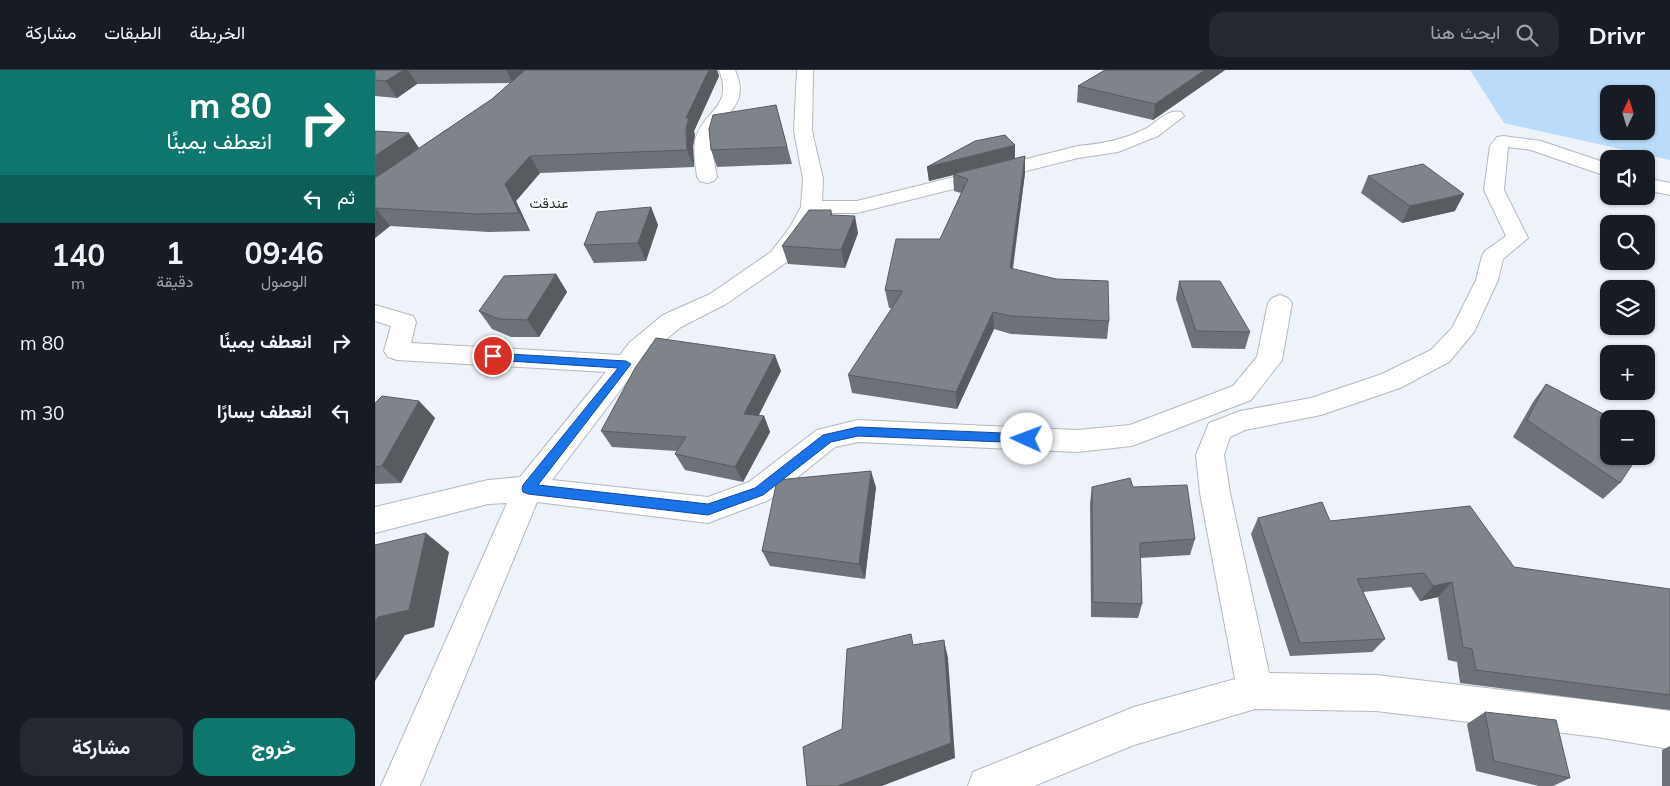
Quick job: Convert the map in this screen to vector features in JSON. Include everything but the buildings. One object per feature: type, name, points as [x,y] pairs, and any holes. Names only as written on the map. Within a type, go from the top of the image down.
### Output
[{"type":"street","points":[[707,177],[704,142],[710,128],[729,104],[733,81],[727,70]]},
{"type":"street","points":[[400,786],[528,489],[638,349],[672,321],[718,299],[779,257],[800,228],[811,207],[813,179],[803,131],[805,70]]},
{"type":"street","points":[[811,207],[857,207],[1078,152],[1111,148],[1151,132],[1175,116]]},
{"type":"street","points":[[1255,691],[1209,455],[1219,430],[1240,421],[1311,408],[1365,390],[1391,381],[1440,356],[1462,332],[1487,280],[1493,256],[1517,238],[1494,190],[1499,146],[1503,141],[1534,145],[1600,168]]},
{"type":"street","points":[[1655,186],[1670,189]]},
{"type":"street","points":[[375,520],[488,492],[528,489],[708,510],[759,492],[827,438],[858,431],[1077,441],[1132,435],[1242,393],[1269,360],[1280,303]]},
{"type":"street","points":[[375,312],[404,322],[397,351],[626,364]]},
{"type":"street","points":[[987,786],[1134,726],[1255,691],[1376,693],[1597,719],[1670,730]]},
{"type":"shaded area","points":[[1470,70],[1670,70],[1670,160],[1655,157],[1655,150],[1625,150],[1504,123]]},
{"type":"district","name":"عندقت","points":[[549,203]]},
{"type":"route","points":[[493,356],[626,364],[528,489],[708,510],[759,492],[827,438],[858,431],[1027,439]]}]
